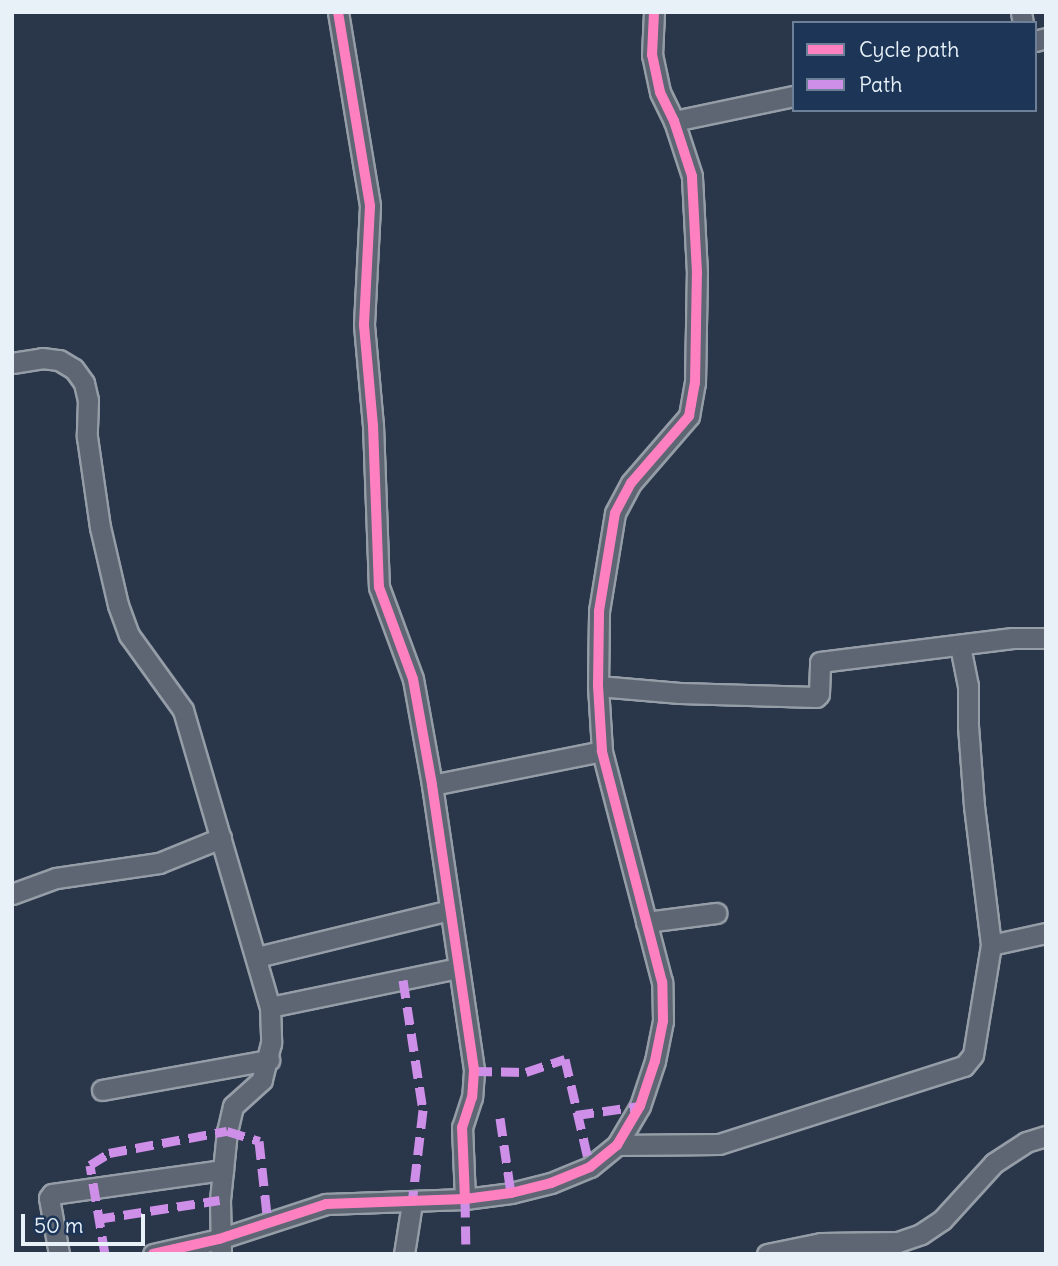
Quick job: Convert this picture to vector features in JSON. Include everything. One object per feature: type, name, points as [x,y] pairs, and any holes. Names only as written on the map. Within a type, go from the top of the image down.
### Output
[{"type":"street","points":[[338,12],[370,206],[364,326],[373,425],[377,577],[413,679],[432,785],[474,1071],[472,1097],[462,1127],[465,1199]]},
{"type":"street","points":[[153,1254],[220,1246],[326,1204],[465,1199],[511,1193],[551,1183],[590,1167],[617,1145],[640,1106],[655,1061],[663,1021],[662,982],[601,751],[598,686],[599,611],[615,513],[631,483],[681,426],[693,404],[696,343],[692,176],[674,121],[660,92],[652,55],[654,12]]},
{"type":"street","points":[[674,121],[792,96]]},
{"type":"street","points":[[12,363],[42,358],[59,360],[74,369],[84,383],[88,400],[87,437],[100,527],[118,605],[129,635],[183,710],[270,1007],[269,1060],[262,1080],[233,1106],[223,1170],[220,1246]]},
{"type":"street","points":[[598,686],[680,693],[816,697],[819,694],[820,662],[1013,638],[1046,638]]},
{"type":"street","points":[[617,1145],[719,1144],[964,1066],[973,1055],[991,945],[974,806],[968,686],[960,646]]},
{"type":"street","points":[[432,785],[601,751]]},
{"type":"street","points":[[12,894],[69,875],[159,863],[221,838]]},
{"type":"street","points":[[257,957],[450,910]]},
{"type":"street","points":[[646,922],[716,913]]},
{"type":"street","points":[[991,945],[1046,933]]},
{"type":"street","points":[[270,1007],[458,968]]},
{"type":"street","points":[[102,1090],[269,1060]]},
{"type":"street","points":[[767,1254],[821,1244],[898,1242],[921,1234],[942,1220],[994,1163],[1026,1142],[1046,1136]]},
{"type":"street","points":[[60,1254],[49,1198],[52,1194],[223,1170]]},
{"type":"street","points":[[404,1254],[412,1203]]},
{"type":"marked path","points":[[403,980],[423,1110],[412,1203]]},
{"type":"marked path","points":[[474,1071],[526,1072],[565,1059],[590,1167]]},
{"type":"marked path","points":[[576,1115],[640,1106]]},
{"type":"marked path","points":[[500,1118],[511,1193]]},
{"type":"marked path","points":[[105,1254],[90,1165],[109,1153],[227,1131],[259,1141],[268,1224]]},
{"type":"marked path","points":[[465,1199],[466,1254]]},
{"type":"marked path","points":[[97,1219],[220,1200]]},
{"type":"cycle path","points":[[338,12],[370,206],[364,325],[373,425],[379,587],[413,679],[432,785],[474,1071],[472,1097],[462,1127],[465,1199]]},
{"type":"cycle path","points":[[153,1254],[219,1239],[326,1204],[465,1199],[511,1193],[551,1183],[590,1167],[617,1145],[640,1106],[655,1061],[663,1021],[662,982],[602,751],[598,686],[599,611],[615,513],[631,483],[689,416],[695,383],[697,273],[692,176],[674,121],[660,92],[652,55],[654,12]]}]
